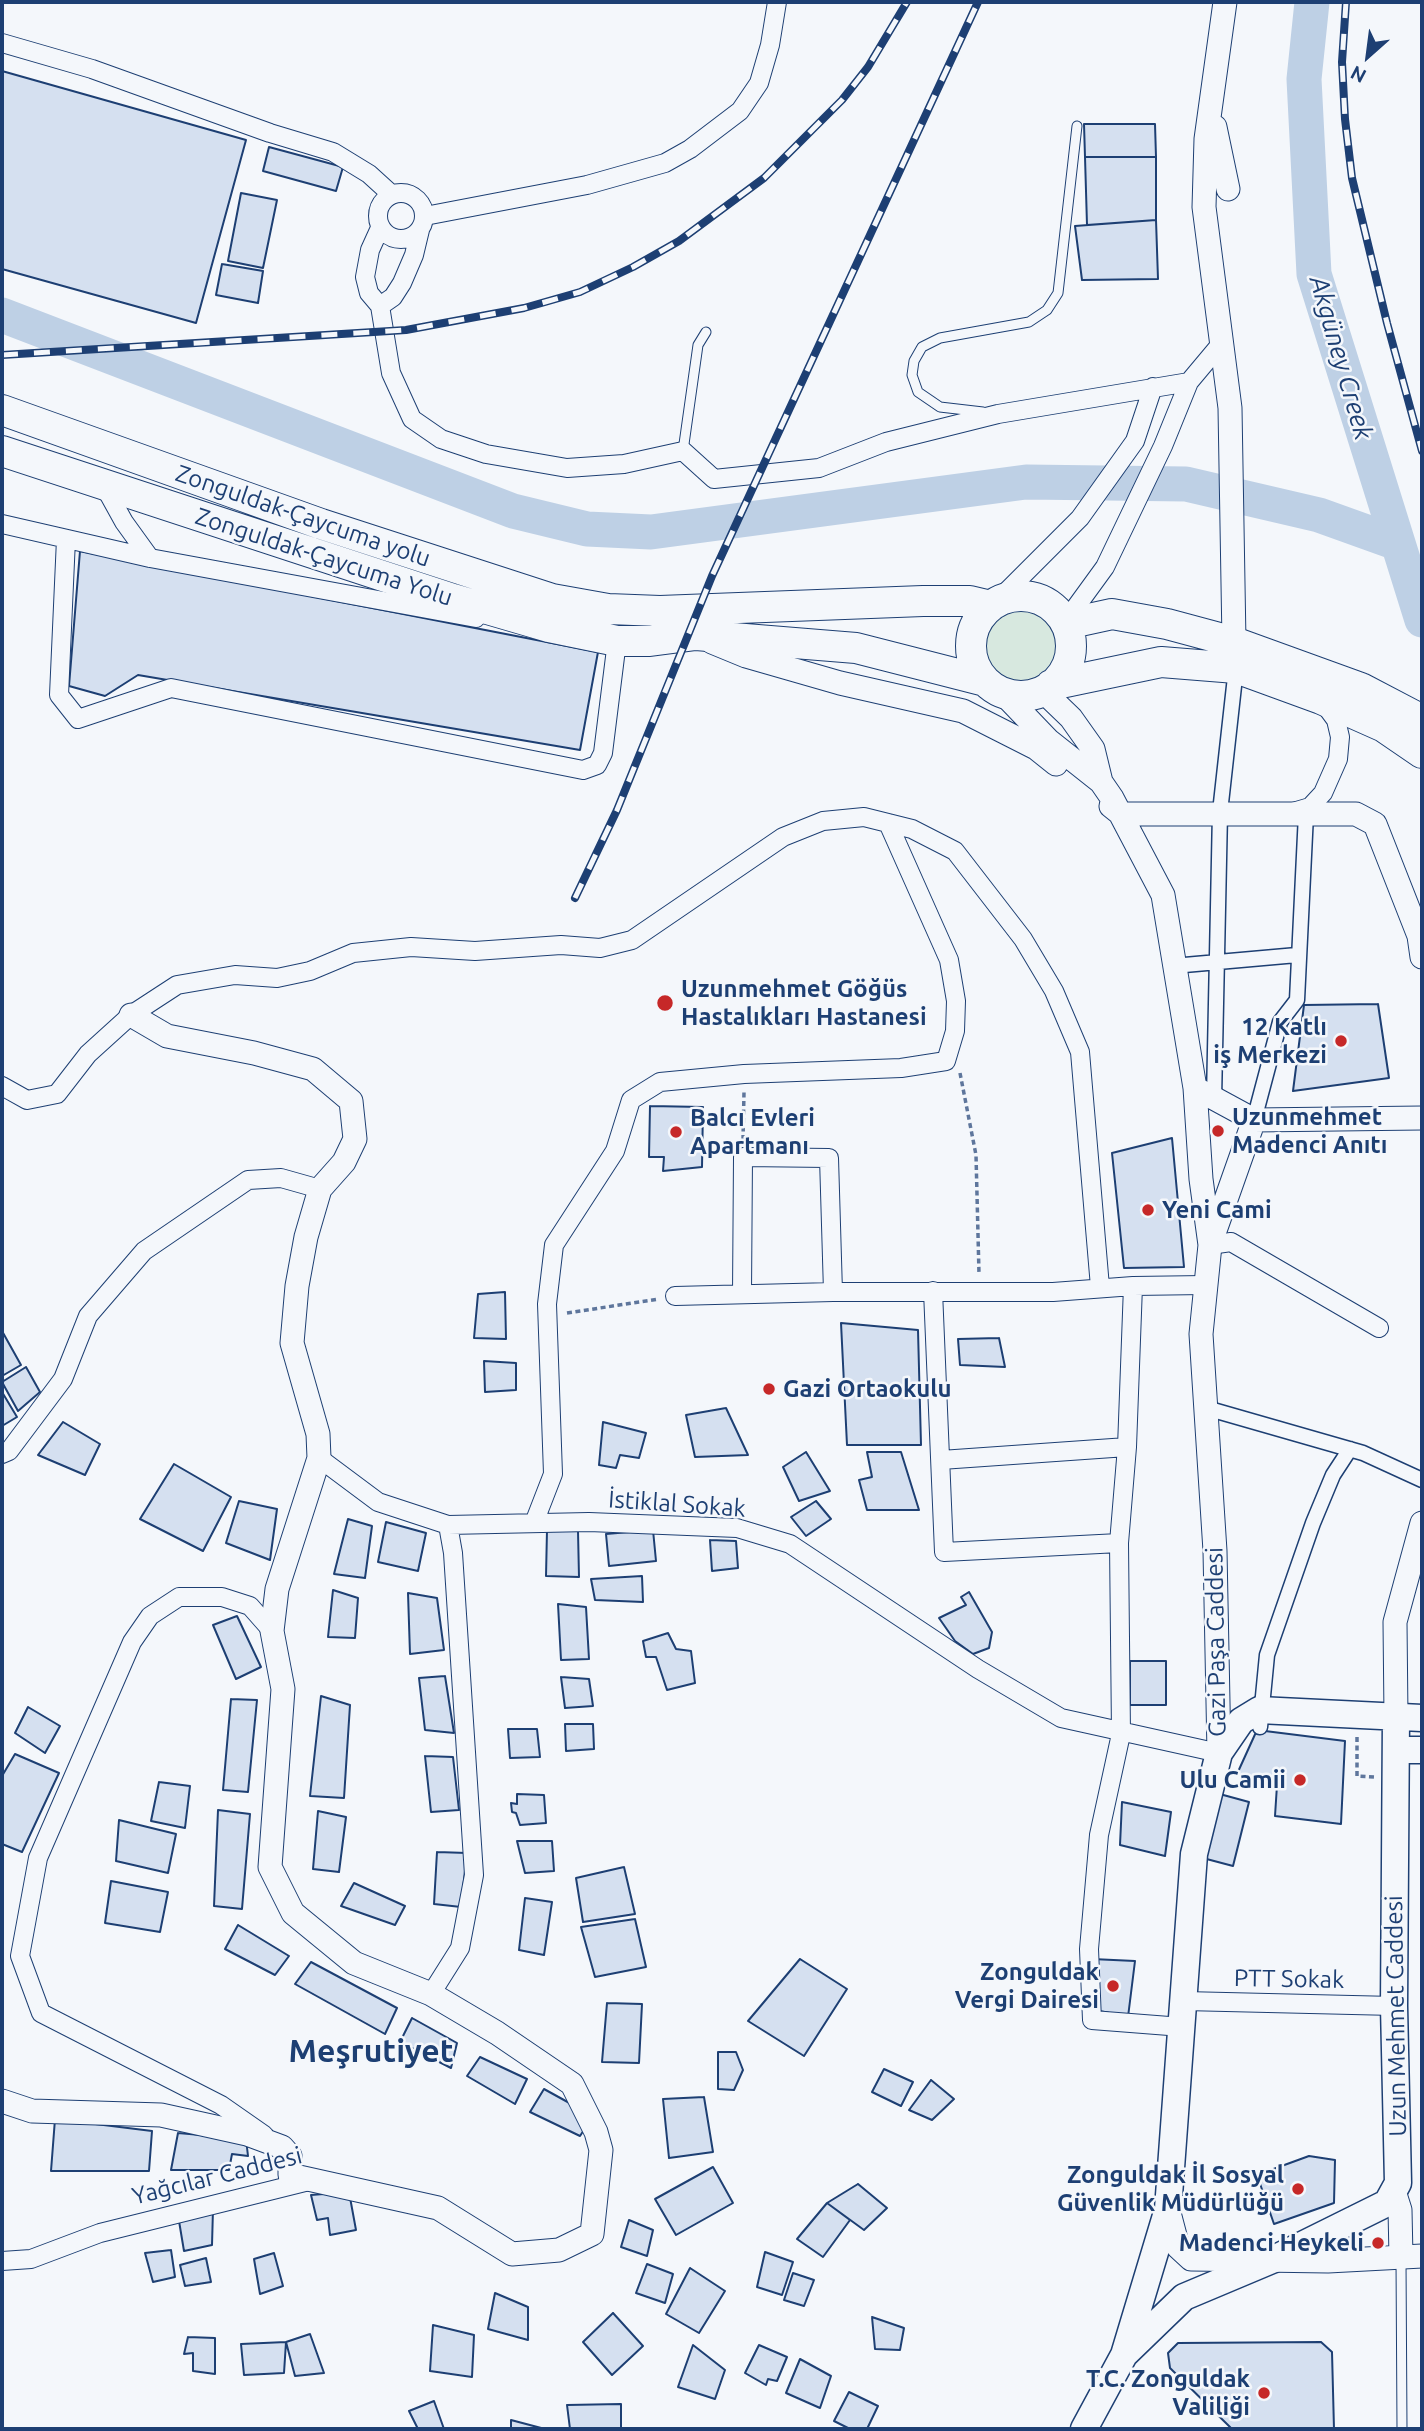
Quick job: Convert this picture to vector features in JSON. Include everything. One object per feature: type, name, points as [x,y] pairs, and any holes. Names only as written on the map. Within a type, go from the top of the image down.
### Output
[{"type":"highway","name":"Zonguldak-Çaycuma yolu","points":[[2,410],[379,544],[552,599],[608,608],[660,611],[923,601],[994,604]]},
{"type":"highway","name":"Zonguldak-Çaycuma Yolu","points":[[2,451],[453,599],[549,627],[617,640],[650,641],[696,635],[856,648],[993,686]]},
{"type":"highway","points":[[1047,688],[1065,670],[1071,654],[1065,623],[1055,609],[1042,600],[1026,596],[1009,597],[994,604],[973,628],[970,645],[973,662],[993,686],[1025,696],[1047,688],[1161,662],[1235,655],[1321,699],[1384,727],[1422,753]]},
{"type":"highway","points":[[1065,623],[1112,614],[1235,655],[1361,688],[1422,720]]},
{"type":"main road","points":[[1219,1753],[1241,1721],[1409,1717]]},
{"type":"main road","name":"Uzun Mehmet Caddesi","points":[[1394,2191],[1398,2183],[1394,2006],[1396,1779],[1409,1750],[1409,1717]]},
{"type":"main road","name":"Gazi Paşa Caddesi","points":[[1084,2429],[1124,2355],[1168,2208],[1194,1854],[1219,1753]]},
{"type":"main road","points":[[1124,2355],[1184,2297],[1272,2260],[1387,2203],[1394,2191]]},
{"type":"street","points":[[380,228],[399,240],[414,236],[422,223],[587,185],[665,163],[690,149],[740,111],[759,83],[770,45],[777,2]]},
{"type":"street","points":[[1205,1093],[1219,963],[1220,812],[1235,655],[1230,408],[1204,207],[1210,103],[1225,2]]},
{"type":"street","points":[[2,43],[92,69],[270,133],[332,152],[369,174],[391,194],[406,193],[414,196],[419,201],[422,223],[414,255],[402,283],[393,296],[380,306]]},
{"type":"street","points":[[1210,103],[1228,189]]},
{"type":"street","points":[[391,194],[377,212],[380,228],[370,250],[365,277],[369,293],[380,306],[391,373],[412,419],[441,439],[486,454],[567,468],[624,464],[683,451],[714,479],[819,468],[886,442],[999,414],[1189,383]]},
{"type":"street","points":[[1065,623],[1105,567],[1163,446],[1189,383],[1220,345]]},
{"type":"street","points":[[994,604],[1080,518],[1135,441],[1153,387]]},
{"type":"street","points":[[103,484],[130,531],[150,558]]},
{"type":"street","points":[[2,524],[150,558],[430,612],[549,627]]},
{"type":"street","points":[[65,539],[59,695],[78,719],[171,688],[583,770],[597,765],[603,753],[617,640]]},
{"type":"street","points":[[696,635],[759,660],[840,683],[963,711],[1036,748],[1121,814],[1356,814],[1375,824],[1421,939]]},
{"type":"street","points":[[993,686],[1048,740],[1101,782]]},
{"type":"street","points":[[1047,688],[1093,749],[1101,782],[1121,814],[1163,895],[1173,966],[1205,1093],[1254,1120],[1422,1118]]},
{"type":"street","points":[[1296,814],[1310,807],[1323,793],[1338,759],[1340,737],[1336,720],[1321,699]]},
{"type":"street","points":[[1296,814],[1297,1000],[1280,1022],[1254,1120],[1210,1245],[1231,1242],[1379,1328]]},
{"type":"street","points":[[2,1086],[27,1100],[57,1094],[88,1054],[131,1015],[177,985],[235,975],[277,978],[310,971],[353,953],[411,947],[475,951],[561,945],[600,947],[632,940],[783,837],[823,821],[864,817],[912,829],[955,851],[1034,956],[1067,1017],[1080,1052],[1100,1287]]},
{"type":"street","points":[[534,1523],[553,1474],[548,1316],[554,1245],[615,1151],[631,1100],[660,1082],[744,1074],[901,1068],[946,1061],[955,1031],[956,1001],[949,960],[888,823]]},
{"type":"street","points":[[1173,966],[1297,955]]},
{"type":"street","points":[[131,1015],[167,1036],[254,1053],[313,1069],[351,1101],[355,1139],[344,1162],[320,1189],[306,1237],[297,1286],[292,1342],[318,1434],[319,1458],[288,1546],[277,1589],[272,1631],[283,1689],[270,1867],[293,1913],[354,1963],[431,1994],[497,2033],[572,2084],[601,2150],[592,2234],[559,2250],[512,2255],[438,2208],[320,2179]]},
{"type":"street","name":"Gazi Paşa Caddesi","points":[[1205,1093],[1201,1179],[1210,1245],[1201,1334],[1215,1551],[1219,1753]]},
{"type":"street","points":[[742,1293],[743,1157],[829,1158],[833,1292]]},
{"type":"street","points":[[2,1454],[9,1451],[63,1379],[88,1317],[144,1251],[248,1180],[281,1178],[320,1189]]},
{"type":"street","points":[[675,1296],[833,1292],[1053,1292],[1100,1287],[1205,1285]]},
{"type":"street","points":[[1121,1734],[1119,1543],[1127,1447],[1133,1286]]},
{"type":"street","points":[[933,1291],[944,1552],[1119,1543]]},
{"type":"street","points":[[1206,1408],[1350,1449],[1422,1480]]},
{"type":"street","points":[[941,1460],[1127,1447]]},
{"type":"street","points":[[1261,1719],[1267,1655],[1313,1523],[1333,1475],[1350,1449]]},
{"type":"street","name":"İstiklal Sokak","points":[[319,1458],[378,1502],[448,1525],[534,1523],[737,1528],[790,1544],[978,1669],[1061,1718],[1121,1734],[1219,1753]]},
{"type":"street","points":[[1409,1717],[1395,1622],[1422,1523]]},
{"type":"street","points":[[431,1994],[460,1948],[474,1875],[453,1553],[448,1525]]},
{"type":"street","points":[[272,1631],[250,1606],[222,1597],[179,1597],[150,1616],[132,1642],[38,1858],[20,1956],[41,2013],[221,2105],[282,2147]]},
{"type":"street","name":"PTT Sokak","points":[[1121,1734],[1099,1835],[1089,1949],[1092,2020],[1394,2006]]},
{"type":"street","name":"Yağcılar Caddesi","points":[[2,2101],[32,2111],[161,2115],[247,2134],[282,2147],[290,2156],[290,2175],[320,2179]]},
{"type":"street","name":"Yağcılar Caddesi","points":[[2,2261],[31,2259],[100,2233],[320,2179]]},
{"type":"street","points":[[1168,2208],[1178,2248],[1191,2259],[1328,2262],[1415,2256],[1394,2191]]},
{"type":"lane","points":[[999,414],[940,407],[918,392],[912,375],[914,360],[922,347],[940,338],[1030,322],[1047,310],[1058,293],[1077,126]]},
{"type":"lane","points":[[683,451],[698,345],[706,332]]},
{"type":"lane","points":[[1402,2429],[1415,2256]]},
{"type":"path","points":[[946,1061],[960,1069],[976,1155],[980,1291]]},
{"type":"path","points":[[743,1157],[744,1074]]},
{"type":"path","points":[[548,1316],[675,1296]]},
{"type":"path","points":[[1357,1735],[1357,1776],[1396,1779]]},
{"type":"shaded area","points":[[1020,601],[1037,604],[1052,614],[1062,629],[1065,646],[1062,663],[1052,678],[1037,688],[1020,691],[1003,688],[988,678],[978,663],[975,646],[978,629],[988,614],[1003,604]]},
{"type":"building","points":[[2,71],[246,140],[196,323],[2,269]]},
{"type":"building","points":[[1084,124],[1155,124],[1156,157],[1085,157]]},
{"type":"building","points":[[269,147],[343,167],[336,191],[263,171]]},
{"type":"building","points":[[1085,157],[1156,157],[1156,220],[1087,225]]},
{"type":"building","points":[[241,193],[277,200],[263,268],[228,261]]},
{"type":"building","points":[[1156,220],[1158,279],[1082,280],[1075,226]]},
{"type":"building","points":[[222,264],[263,271],[258,303],[216,295]]},
{"type":"building","points":[[80,551],[598,652],[580,750],[138,675],[105,696],[69,686]]},
{"type":"building","name":"12 Katlı iş Merkezi","points":[[1378,1004],[1389,1078],[1293,1091],[1304,1005]]},
{"type":"building","name":"Balcı Evleri Apartmanı","points":[[650,1106],[703,1107],[702,1167],[663,1171],[664,1157],[649,1157]]},
{"type":"building","name":"Yeni Cami","points":[[1172,1138],[1184,1267],[1124,1268],[1112,1153]]},
{"type":"building","points":[[505,1292],[506,1339],[474,1338],[478,1294]]},
{"type":"building","points":[[841,1323],[918,1330],[921,1445],[847,1445]]},
{"type":"building","points":[[2,1331],[21,1365],[2,1376]]},
{"type":"building","points":[[999,1338],[1005,1367],[960,1365],[958,1339]]},
{"type":"building","points":[[484,1361],[516,1363],[516,1390],[485,1392]]},
{"type":"building","points":[[26,1367],[40,1392],[18,1411],[2,1382]]},
{"type":"building","points":[[2,1392],[17,1417],[2,1426]]},
{"type":"building","points":[[726,1408],[748,1455],[695,1457],[686,1415]]},
{"type":"building","points":[[63,1422],[100,1444],[85,1475],[38,1455]]},
{"type":"building","points":[[603,1422],[646,1433],[639,1458],[620,1455],[616,1468],[599,1465]]},
{"type":"building","points":[[806,1452],[830,1491],[799,1501],[783,1467]]},
{"type":"building","points":[[867,1452],[901,1452],[919,1510],[867,1510],[859,1480],[872,1477]]},
{"type":"building","points":[[174,1464],[231,1497],[203,1551],[140,1519]]},
{"type":"building","points":[[239,1501],[277,1509],[270,1560],[226,1543]]},
{"type":"building","points":[[816,1501],[831,1519],[806,1536],[791,1517]]},
{"type":"building","points":[[348,1519],[372,1526],[365,1578],[334,1574]]},
{"type":"building","points":[[386,1522],[426,1533],[418,1571],[378,1562]]},
{"type":"building","points":[[547,1530],[578,1531],[579,1577],[546,1576]]},
{"type":"building","points":[[653,1530],[656,1561],[609,1566],[606,1534]]},
{"type":"building","points":[[710,1540],[736,1541],[738,1568],[712,1571]]},
{"type":"building","points":[[642,1576],[643,1602],[595,1600],[591,1579]]},
{"type":"building","points":[[333,1590],[358,1598],[355,1638],[328,1637]]},
{"type":"building","points":[[969,1592],[992,1632],[989,1648],[973,1654],[955,1641],[939,1618],[966,1605],[961,1597]]},
{"type":"building","points":[[408,1593],[437,1598],[444,1650],[410,1654]]},
{"type":"building","points":[[558,1604],[586,1607],[589,1659],[561,1660]]},
{"type":"building","points":[[237,1616],[261,1667],[236,1679],[213,1625]]},
{"type":"building","points":[[668,1633],[676,1649],[691,1651],[695,1683],[667,1690],[656,1657],[646,1657],[643,1641]]},
{"type":"building","points":[[1130,1661],[1166,1661],[1166,1705],[1130,1705]]},
{"type":"building","points":[[445,1676],[454,1733],[425,1730],[419,1678]]},
{"type":"building","points":[[561,1677],[589,1679],[593,1706],[565,1708]]},
{"type":"building","points":[[321,1696],[350,1705],[344,1798],[310,1796]]},
{"type":"building","points":[[231,1699],[257,1700],[248,1792],[223,1790]]},
{"type":"building","points":[[28,1707],[60,1726],[45,1753],[15,1733]]},
{"type":"building","points":[[565,1724],[593,1724],[594,1749],[566,1751]]},
{"type":"building","points":[[508,1729],[537,1729],[540,1757],[510,1758]]},
{"type":"building","name":"Ulu Camii","points":[[1257,1730],[1345,1741],[1341,1824],[1275,1816],[1277,1785],[1237,1774]]},
{"type":"building","points":[[15,1754],[59,1773],[22,1852],[2,1844],[2,1776]]},
{"type":"building","points":[[425,1756],[453,1757],[459,1810],[431,1812]]},
{"type":"building","points":[[159,1782],[190,1786],[185,1828],[151,1821]]},
{"type":"building","points":[[1216,1793],[1249,1802],[1233,1866],[1199,1857]]},
{"type":"building","points":[[517,1794],[544,1795],[546,1823],[520,1825],[516,1813],[512,1812],[511,1803],[517,1804]]},
{"type":"building","points":[[1122,1802],[1171,1812],[1165,1856],[1120,1845]]},
{"type":"building","points":[[218,1810],[250,1814],[242,1909],[214,1906]]},
{"type":"building","points":[[318,1811],[346,1817],[339,1872],[313,1869]]},
{"type":"building","points":[[119,1820],[176,1834],[168,1873],[116,1861]]},
{"type":"building","points":[[517,1841],[552,1841],[554,1871],[525,1873]]},
{"type":"building","points":[[437,1852],[467,1853],[461,1907],[434,1904]]},
{"type":"building","points":[[624,1867],[635,1914],[583,1922],[576,1878]]},
{"type":"building","points":[[111,1881],[168,1892],[160,1932],[105,1923]]},
{"type":"building","points":[[354,1883],[405,1906],[395,1925],[341,1906]]},
{"type":"building","points":[[525,1898],[552,1902],[544,1955],[519,1950]]},
{"type":"building","points":[[635,1919],[646,1967],[595,1977],[581,1927]]},
{"type":"building","points":[[238,1925],[289,1956],[275,1975],[225,1949]]},
{"type":"building","points":[[800,1959],[847,1989],[804,2056],[748,2021]]},
{"type":"building","name":"Zonguldak Vergi Dairesi","points":[[1092,1959],[1135,1961],[1128,2017],[1095,2010]]},
{"type":"building","points":[[311,1962],[397,2008],[385,2034],[295,1984]]},
{"type":"building","points":[[607,2003],[642,2004],[639,2063],[602,2062]]},
{"type":"building","points":[[412,2018],[457,2043],[451,2068],[400,2042]]},
{"type":"building","points":[[718,2052],[736,2052],[743,2070],[734,2090],[718,2089]]},
{"type":"building","points":[[480,2057],[527,2079],[515,2104],[467,2076]]},
{"type":"building","points":[[884,2069],[913,2082],[901,2106],[872,2092]]},
{"type":"building","points":[[931,2080],[954,2099],[932,2120],[909,2110]]},
{"type":"building","points":[[544,2089],[593,2116],[580,2136],[530,2112]]},
{"type":"building","points":[[704,2097],[713,2152],[669,2158],[663,2099]]},
{"type":"building","points":[[55,2119],[152,2131],[149,2171],[51,2171]]},
{"type":"building","points":[[178,2133],[246,2139],[248,2156],[232,2154],[229,2170],[171,2170]]},
{"type":"building","name":"Zonguldak İl Sosyal Güvenlik Müdürlüğü","points":[[1309,2156],[1335,2160],[1334,2203],[1274,2224],[1257,2175]]},
{"type":"building","points":[[713,2167],[733,2203],[676,2235],[655,2199]]},
{"type":"building","points":[[858,2184],[887,2208],[864,2230],[827,2203]]},
{"type":"building","points":[[349,2192],[356,2230],[330,2235],[328,2218],[317,2220],[311,2195]]},
{"type":"building","points":[[827,2203],[850,2220],[823,2257],[797,2239]]},
{"type":"building","points":[[213,2209],[212,2245],[184,2251],[179,2221]]},
{"type":"building","points":[[629,2220],[653,2230],[647,2256],[621,2247]]},
{"type":"building","points":[[171,2250],[175,2277],[153,2282],[145,2253]]},
{"type":"building","points":[[765,2252],[793,2262],[782,2295],[757,2287]]},
{"type":"building","points":[[274,2253],[283,2286],[260,2294],[254,2259]]},
{"type":"building","points":[[206,2258],[211,2282],[185,2286],[180,2265]]},
{"type":"building","points":[[647,2264],[673,2274],[665,2303],[636,2293]]},
{"type":"building","points":[[690,2268],[725,2291],[699,2333],[666,2314]]},
{"type":"building","points":[[793,2273],[814,2280],[804,2306],[784,2300]]},
{"type":"building","points":[[495,2293],[528,2307],[528,2340],[488,2329]]},
{"type":"building","points":[[613,2313],[643,2346],[612,2375],[583,2342]]},
{"type":"building","points":[[872,2317],[904,2328],[900,2350],[875,2349]]},
{"type":"building","points":[[433,2325],[474,2335],[472,2377],[430,2371]]},
{"type":"building","points":[[310,2334],[324,2373],[295,2376],[286,2342]]},
{"type":"building","points":[[188,2337],[215,2338],[215,2374],[193,2371],[193,2353],[184,2354]]},
{"type":"building","points":[[286,2342],[284,2373],[244,2375],[241,2344]]},
{"type":"building","name":"T.C. Zonguldak Valiliği","points":[[1321,2342],[1332,2352],[1334,2429],[1232,2429],[1170,2368],[1168,2353],[1178,2343]]},
{"type":"building","points":[[693,2345],[725,2370],[715,2399],[678,2387]]},
{"type":"building","points":[[759,2345],[787,2357],[777,2381],[768,2379],[766,2385],[745,2373]]},
{"type":"building","points":[[800,2359],[831,2376],[820,2408],[786,2393]]},
{"type":"building","points":[[849,2392],[878,2406],[867,2429],[850,2429],[834,2421]]},
{"type":"building","points":[[434,2401],[444,2429],[418,2429],[409,2411]]},
{"type":"building","points":[[621,2404],[621,2429],[570,2429],[567,2405]]},
{"type":"building","points":[[511,2420],[545,2429],[511,2429]]},
{"type":"waterway","name":"Akgüney Creek","points":[[1312,2],[1304,79],[1314,274],[1422,620]]},
{"type":"waterway","points":[[2,315],[513,511],[587,529],[651,532],[1026,482],[1186,484],[1319,515],[1397,543]]},
{"type":"railway","points":[[2,355],[406,330],[524,308],[580,292],[679,241],[764,178],[842,100],[868,67],[907,2]]},
{"type":"railway","points":[[575,898],[617,810],[712,576],[978,2]]},
{"type":"railway","points":[[1346,2],[1342,62],[1352,178],[1387,323],[1422,451]]},
{"type":"place","name":"Uzunmehmet Göğüs Hastalıkları Hastanesi","points":[[665,1003]]},
{"type":"place","name":"12 Katlı iş Merkezi","points":[[1341,1041]]},
{"type":"place","name":"Uzunmehmet Madenci Anıtı","points":[[1218,1131]]},
{"type":"place","name":"Balcı Evleri Apartmanı","points":[[676,1132]]},
{"type":"place","name":"Yeni Cami","points":[[1148,1210]]},
{"type":"place","name":"Gazi Ortaokulu","points":[[769,1389]]},
{"type":"place","name":"Ulu Camii","points":[[1300,1780]]},
{"type":"place","name":"Zonguldak Vergi Dairesi","points":[[1113,1986]]},
{"type":"place","name":"Zonguldak İl Sosyal Güvenlik Müdürlüğü","points":[[1298,2189]]},
{"type":"place","name":"Madenci Heykeli","points":[[1378,2243]]},
{"type":"place","name":"T.C. Zonguldak Valiliği","points":[[1264,2393]]},
{"type":"district","name":"Meşrutiyet","points":[[371,2051]]}]
